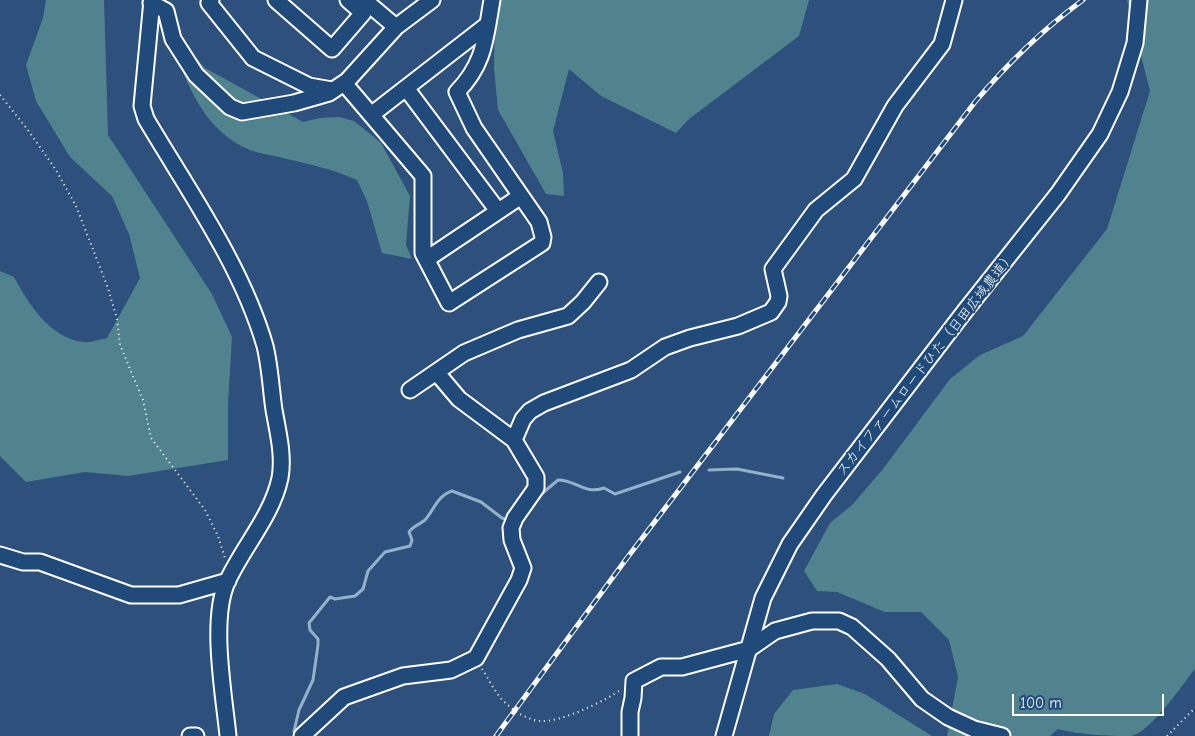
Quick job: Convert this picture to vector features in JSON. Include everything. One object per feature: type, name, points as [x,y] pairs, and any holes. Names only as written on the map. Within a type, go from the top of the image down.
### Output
[{"type":"street","points":[[211,0],[210,3],[253,58],[308,86],[339,86],[372,115],[423,176],[423,253],[449,303],[542,243],[543,238],[538,222],[474,128],[457,92],[472,77],[482,56],[492,0]]},
{"type":"street","points":[[276,0],[332,49],[363,13],[348,0]]},
{"type":"street","points":[[364,0],[396,27]]},
{"type":"street","points":[[228,736],[220,641],[222,596],[228,581],[267,511],[280,479],[279,441],[265,348],[252,311],[218,240],[146,119],[142,106],[151,2],[166,11],[174,39],[196,76],[230,107],[242,112],[294,104],[339,86],[396,27],[432,0]]},
{"type":"street","points":[[514,440],[523,418],[530,411],[544,403],[631,370],[664,347],[690,338],[738,326],[771,312],[778,302],[779,296],[773,269],[816,210],[854,179],[895,106],[942,44],[954,0]]},
{"type":"street","name":"スカイファームロードひた（日田広域農道）","points":[[724,736],[763,598],[790,544],[824,496],[965,311],[1058,194],[1100,134],[1120,92],[1135,43],[1139,0]]},
{"type":"street","points":[[372,115],[487,25]]},
{"type":"street","points":[[406,88],[498,211]]},
{"type":"street","points":[[427,259],[521,196]]},
{"type":"street","points":[[410,390],[464,353],[518,330],[568,316],[583,302],[599,282]]},
{"type":"street","points":[[302,736],[344,697],[403,676],[451,670],[476,658],[511,596],[522,568],[512,540],[513,523],[538,484],[533,471],[514,440],[459,399],[437,373]]},
{"type":"street","points":[[0,555],[24,562],[40,562],[131,595],[178,595],[228,581]]},
{"type":"street","points":[[630,736],[630,712],[634,698],[634,681],[661,667],[682,667],[749,649],[775,630],[812,621],[839,621],[852,627],[888,658],[922,699],[948,717],[974,729],[1002,736]]},
{"type":"street","points":[[190,736],[196,736]]},
{"type":"path","points":[[0,95],[56,170],[76,206],[108,288],[120,345],[143,400],[151,438],[205,510],[225,556],[228,581]]},
{"type":"path","points":[[476,658],[508,706],[529,719],[542,722],[566,716],[605,701],[634,681]]},
{"type":"path","points":[[1167,736],[1195,708]]},
{"type":"green space","points":[[46,0],[104,0],[108,135],[212,294],[232,337],[228,404],[228,460],[128,476],[85,472],[26,482],[0,456],[0,271],[14,277],[26,298],[50,327],[72,339],[86,342],[107,338],[140,278],[129,234],[112,196],[70,157],[36,101],[26,65],[43,18]]},
{"type":"green space","points":[[495,0],[809,0],[799,36],[689,119],[676,133],[601,96],[569,69],[553,131],[563,173],[564,196],[546,194],[498,110],[494,68]]},
{"type":"green space","points":[[1127,0],[1195,0],[1195,669],[1157,717],[1139,733],[1131,736],[1094,735],[1058,729],[1050,736],[947,736],[958,677],[949,640],[921,612],[885,612],[837,592],[817,591],[804,571],[830,523],[852,505],[883,469],[950,379],[980,355],[1023,336],[1107,229],[1150,91]]},
{"type":"green space","points":[[182,42],[205,68],[303,122],[320,118],[339,117],[354,121],[381,143],[410,196],[406,245],[412,259],[382,253],[367,201],[357,180],[321,167],[258,153],[234,142],[221,131],[200,106],[184,76],[172,44]]},
{"type":"green space","points":[[837,684],[865,694],[932,736],[769,736],[774,714],[793,690]]},
{"type":"waterway","points":[[709,470],[737,469],[783,478]]},
{"type":"waterway","points":[[538,497],[558,480],[570,482],[591,490],[604,488],[615,494],[680,472]]},
{"type":"waterway","points":[[294,731],[299,710],[313,680],[318,645],[318,639],[310,630],[309,623],[330,597],[335,599],[355,596],[363,589],[368,571],[385,552],[410,546],[412,540],[409,532],[425,520],[436,504],[447,493],[452,491],[481,502],[502,518],[510,521]]},
{"type":"railway","points":[[496,736],[627,558],[975,102],[1026,48],[1053,23],[1083,0]]}]
